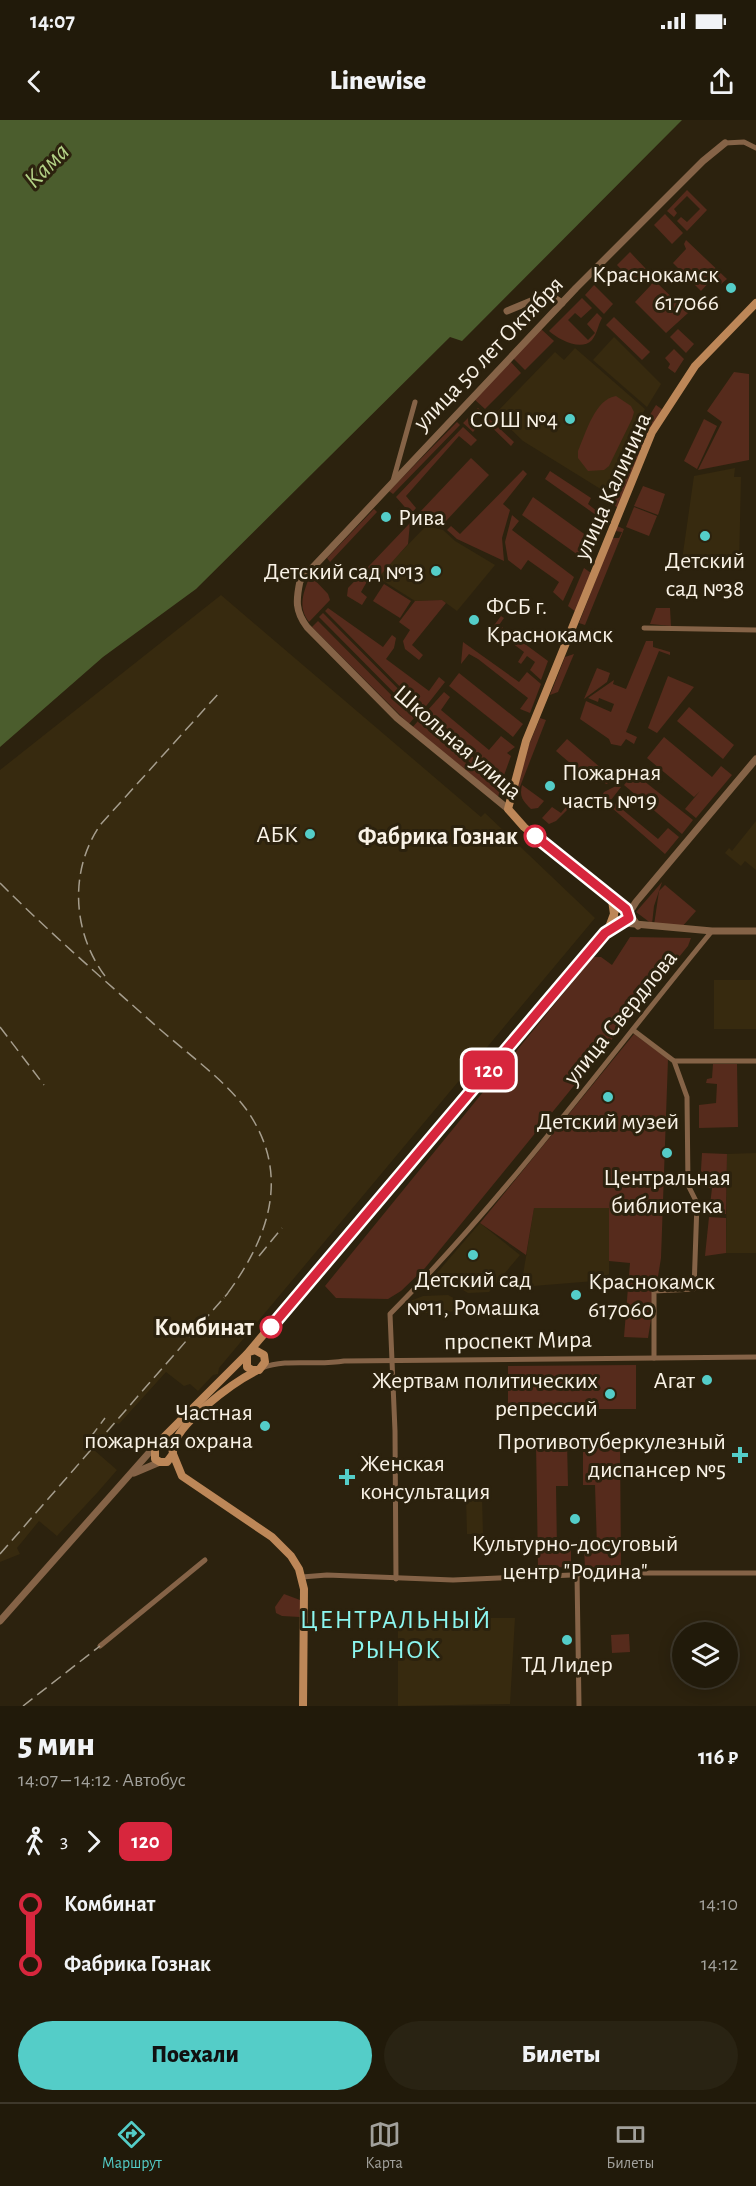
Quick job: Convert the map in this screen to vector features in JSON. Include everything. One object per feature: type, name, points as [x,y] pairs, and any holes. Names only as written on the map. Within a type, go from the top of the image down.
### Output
[{"type":"main road","name":"улица Калинина","points":[[508,809],[526,741],[652,432],[695,366],[756,303]]},
{"type":"main road","name":"Школьная улица","points":[[508,809],[524,827],[627,910]]},
{"type":"main road","points":[[611,899],[617,921],[624,923]]},
{"type":"main road","points":[[303,1706],[302,1577],[291,1556],[280,1544],[160,1462],[153,1456],[156,1445],[262,1338],[608,930],[617,910],[627,910],[629,918],[624,923],[608,930]]},
{"type":"main road","points":[[160,1462],[167,1462],[173,1452],[176,1438],[207,1404],[259,1369],[265,1362],[262,1338]]},
{"type":"main road","points":[[248,1353],[258,1351],[264,1355]]},
{"type":"main road","points":[[248,1353],[247,1367],[259,1369]]},
{"type":"main road","points":[[156,1445],[167,1443],[182,1476]]},
{"type":"street","points":[[725,143],[744,142],[756,148]]},
{"type":"street","name":"улица 50 лет Октября","points":[[296,601],[300,581],[308,570],[562,303],[702,162],[725,143]]},
{"type":"street","points":[[507,310],[548,294],[562,303]]},
{"type":"street","points":[[393,481],[415,402]]},
{"type":"street","name":"Школьная улица","points":[[296,601],[298,615],[307,627],[397,718],[508,809]]},
{"type":"street","points":[[644,628],[756,630]]},
{"type":"street","points":[[638,926],[627,910],[756,759]]},
{"type":"street","points":[[624,923],[712,931],[756,931]]},
{"type":"street","name":"улица Свердлова","points":[[392,1361],[390,1314],[436,1266],[633,1030],[712,931]]},
{"type":"street","points":[[633,1030],[674,1061],[687,1097],[688,1185],[697,1203],[694,1290],[654,1291],[654,1358]]},
{"type":"street","points":[[674,1061],[756,1061]]},
{"type":"street","name":"проспект Мира","points":[[264,1355],[281,1364]]},
{"type":"street","name":"проспект Мира","points":[[259,1369],[281,1364],[324,1365],[344,1361],[756,1357]]},
{"type":"street","points":[[392,1361],[396,1579]]},
{"type":"street","points":[[0,1621],[156,1445]]},
{"type":"street","points":[[127,1477],[144,1467],[160,1462]]},
{"type":"street","points":[[100,1646],[205,1560]]},
{"type":"street","points":[[302,1577],[327,1575],[453,1580],[577,1574],[756,1573]]},
{"type":"street","points":[[577,1574],[579,1706]]},
{"type":"shaded area","points":[[687,190],[707,210],[687,231],[677,221],[681,217],[687,222],[700,209],[687,196],[674,209],[677,213],[674,217],[667,211]]},
{"type":"shaded area","points":[[665,214],[683,233],[672,244],[654,225]]},
{"type":"shaded area","points":[[686,240],[727,279],[721,284],[714,277],[701,291],[673,263],[686,249],[684,244]]},
{"type":"shaded area","points":[[630,252],[646,269],[633,282],[617,265]]},
{"type":"shaded area","points":[[652,278],[688,313],[666,333],[635,302],[651,285],[649,280]]},
{"type":"shaded area","points":[[594,285],[613,304],[604,314],[585,295]]},
{"type":"shaded area","points":[[582,298],[592,308],[581,318],[575,313],[568,320],[588,340],[595,333],[587,324],[597,313],[602,318],[592,340],[576,345],[564,341],[549,331]]},
{"type":"shaded area","points":[[614,317],[650,352],[642,360],[606,325]]},
{"type":"shaded area","points":[[541,329],[554,341],[525,370],[513,358]]},
{"type":"shaded area","points":[[678,329],[694,344],[686,353],[670,337]]},
{"type":"shaded area","points":[[614,337],[661,384],[647,407],[593,360]]},
{"type":"shaded area","name":"СОШ №4","points":[[575,348],[645,409],[607,493],[523,441],[495,414],[555,352],[564,360]]},
{"type":"shaded area","points":[[674,349],[684,359],[675,373],[668,368],[670,364],[665,358]]},
{"type":"shaded area","points":[[510,361],[521,373],[485,409],[474,399]]},
{"type":"shaded area","points":[[734,372],[749,374],[749,460],[698,470],[722,422],[707,411]]},
{"type":"shaded area","points":[[616,396],[631,406],[634,412],[632,419],[609,466],[604,470],[588,471],[578,458],[578,451],[597,410],[602,403]]},
{"type":"shaded area","points":[[656,405],[663,410],[618,508],[611,503],[636,441]]},
{"type":"shaded area","points":[[478,408],[514,442],[511,446],[479,415],[472,422],[477,427],[473,432],[463,423]]},
{"type":"shaded area","points":[[704,419],[717,426],[697,469],[684,461]]},
{"type":"shaded area","points":[[457,422],[460,425],[393,494],[389,491]]},
{"type":"shaded area","points":[[463,427],[477,440],[471,446],[459,436],[406,496],[416,508],[411,514],[396,497]]},
{"type":"shaded area","points":[[471,458],[489,475],[445,522],[420,512]]},
{"type":"shaded area","points":[[735,468],[734,477],[741,477],[739,566],[681,567],[694,476]]},
{"type":"shaded area","points":[[523,470],[527,474],[503,504],[510,510],[502,538],[504,561],[457,539],[447,530],[451,526],[460,534]]},
{"type":"shaded area","points":[[550,471],[591,498],[588,504],[598,512],[596,515],[545,479]]},
{"type":"shaded area","points":[[643,486],[665,494],[658,515],[634,506]]},
{"type":"shaded area","points":[[533,497],[587,536],[578,555],[522,515]]},
{"type":"shaded area","points":[[634,507],[657,516],[649,536],[626,527]]},
{"type":"shaded area","points":[[374,509],[377,512],[330,562],[327,558]]},
{"type":"shaded area","points":[[512,515],[519,521],[512,530],[574,577],[563,601],[553,592],[559,582],[528,560],[521,570],[508,560],[505,542]]},
{"type":"shaded area","points":[[410,523],[408,544],[375,581],[369,578],[361,592],[367,597],[362,605],[347,596],[348,588]]},
{"type":"shaded area","name":"Детский сад №13","points":[[426,526],[443,530],[455,541],[495,565],[457,611],[442,600],[415,601],[377,577]]},
{"type":"shaded area","points":[[617,526],[624,529],[585,625],[579,623],[612,538],[619,538],[622,532],[615,531]]},
{"type":"shaded area","points":[[584,568],[591,573],[576,612],[568,606]]},
{"type":"shaded area","points":[[310,575],[328,594],[330,600],[309,622],[302,605]]},
{"type":"shaded area","points":[[384,584],[411,601],[400,618],[373,601]]},
{"type":"shaded area","points":[[221,595],[481,817],[485,813],[595,918],[219,1368],[218,1374],[213,1375],[198,1391],[190,1384],[184,1386],[166,1372],[119,1424],[116,1423],[94,1450],[117,1470],[97,1493],[57,1536],[39,1521],[17,1548],[20,1554],[0,1562],[0,770]]},
{"type":"shaded area","points":[[442,600],[446,603],[412,645],[423,655],[419,660],[405,649],[403,641],[410,630],[399,622],[415,601]]},
{"type":"shaded area","points":[[328,608],[383,647],[392,635],[396,638],[394,648],[386,659],[429,691],[439,677],[445,682],[423,710],[325,611]]},
{"type":"shaded area","points":[[656,608],[670,608],[671,626],[650,624]]},
{"type":"shaded area","points":[[323,613],[421,712],[417,716],[319,617]]},
{"type":"shaded area","points":[[501,616],[504,618],[499,625],[548,661],[541,680],[530,670],[535,662],[527,656],[521,664],[518,662],[524,652],[492,628]]},
{"type":"shaded area","points":[[318,621],[414,718],[409,724],[312,627]]},
{"type":"shaded area","points":[[646,641],[653,641],[653,647],[670,652],[670,655],[659,651],[626,732],[637,737],[634,744],[626,739],[621,746],[611,744],[609,739],[580,719],[586,701],[611,712],[614,704],[599,698],[598,702],[588,698],[614,680],[613,684],[626,689]]},
{"type":"shaded area","points":[[463,642],[519,682],[527,672],[541,684],[530,713],[520,709],[528,698],[478,659],[469,654],[461,664]]},
{"type":"shaded area","points":[[574,654],[558,692],[550,695],[565,657]]},
{"type":"shaded area","points":[[597,668],[610,673],[607,682],[584,699]]},
{"type":"shaded area","points":[[459,673],[523,724],[513,737],[449,686]]},
{"type":"shaded area","points":[[668,676],[694,687],[657,733],[648,728]]},
{"type":"shaded area","points":[[444,692],[450,697],[441,710],[489,750],[501,736],[515,747],[507,753],[511,756],[503,778],[427,711]]},
{"type":"shaded area","points":[[689,707],[734,745],[723,759],[677,721]]},
{"type":"shaded area","points":[[424,714],[502,783],[501,789],[419,719]]},
{"type":"shaded area","points":[[540,718],[546,720],[516,797],[514,797],[524,757]]},
{"type":"shaded area","points":[[418,721],[500,792],[497,799],[412,728]]},
{"type":"shaded area","points":[[664,737],[712,777],[721,766],[732,775],[696,818],[685,809],[700,791],[694,797],[647,758]]},
{"type":"shaded area","points":[[567,739],[615,780],[606,784],[597,773],[591,781],[556,751]]},
{"type":"shaded area","points":[[634,773],[693,820],[682,834],[624,785]]},
{"type":"shaded area","points":[[522,785],[544,801],[538,808],[531,809],[524,801],[521,796]]},
{"type":"shaded area","points":[[618,785],[621,787],[611,800],[658,839],[668,828],[679,837],[665,854],[604,801],[602,796],[604,792]]},
{"type":"shaded area","points":[[577,794],[580,797],[556,821],[549,824],[542,818],[552,807],[561,813]]},
{"type":"shaded area","points":[[756,821],[756,870],[745,861],[741,866],[725,853],[729,848],[732,851]]},
{"type":"shaded area","points":[[662,882],[654,906],[652,924],[636,912]]},
{"type":"shaded area","points":[[665,885],[696,911],[681,928],[654,925],[659,891]]},
{"type":"shaded area","points":[[630,937],[691,938],[688,946],[425,1268],[401,1291],[388,1299],[336,1298],[325,1286],[593,957],[601,957],[612,965]]},
{"type":"shaded area","points":[[714,980],[756,980],[756,1029],[714,1029]]},
{"type":"shaded area","points":[[634,1034],[668,1059],[661,1258],[648,1338],[624,1337],[630,1263],[609,1261],[609,1208],[534,1208],[526,1255],[480,1223]]},
{"type":"shaded area","points":[[713,1064],[737,1064],[738,1127],[699,1128],[699,1105],[716,1103],[717,1084],[706,1083],[707,1079],[712,1078]]},
{"type":"shaded area","points":[[702,1153],[727,1154],[726,1214],[709,1214],[712,1188],[700,1187]]},
{"type":"shaded area","points":[[756,1153],[756,1253],[726,1253],[727,1154]]},
{"type":"shaded area","points":[[534,1208],[609,1208],[609,1274],[607,1280],[521,1287]]},
{"type":"shaded area","points":[[709,1217],[726,1218],[726,1253],[705,1256]]},
{"type":"shaded area","points":[[480,1223],[520,1255],[489,1292],[468,1293],[436,1274]]},
{"type":"shaded area","points":[[448,1295],[461,1302],[462,1311],[406,1314],[405,1303],[423,1296]]},
{"type":"shaded area","points":[[636,1365],[636,1409],[508,1409],[508,1366]]},
{"type":"shaded area","points":[[567,1441],[568,1486],[556,1486],[557,1550],[571,1550],[571,1567],[538,1568],[536,1442]]},
{"type":"shaded area","points":[[583,1442],[620,1442],[621,1566],[585,1568],[584,1548],[597,1547],[595,1485],[583,1485]]},
{"type":"shaded area","points":[[482,1496],[483,1534],[467,1534],[466,1497]]},
{"type":"shaded area","points":[[284,1594],[300,1600],[300,1617],[282,1616],[276,1613],[275,1607]]},
{"type":"shaded area","name":"ЦЕНТРАЛЬНЫЙ РЫНОК","points":[[456,1618],[515,1618],[510,1704],[398,1706],[398,1623],[455,1623]]},
{"type":"shaded area","points":[[629,1634],[630,1652],[612,1653],[611,1635]]},
{"type":"water","name":"Кама","points":[[0,120],[682,120],[462,341],[450,337],[196,589],[103,657],[0,747]]},
{"type":"railway","points":[[105,976],[94,959],[81,920],[79,900],[83,861],[101,824],[219,693]]},
{"type":"railway","points":[[0,883],[77,956],[227,1087],[246,1109],[260,1134],[269,1158],[271,1183],[269,1206],[263,1230],[253,1253],[224,1298]]},
{"type":"railway","points":[[0,1027],[44,1085]]},
{"type":"railway","points":[[259,1256],[282,1228]]},
{"type":"railway","points":[[0,1554],[228,1293]]},
{"type":"railway","points":[[90,1438],[105,1418]]},
{"type":"railway","points":[[23,1706],[100,1646]]},
{"type":"bus line","name":"120","points":[[271,1327],[605,933],[613,926],[626,922],[629,918],[626,909],[535,836]]},
{"type":"place","name":"Краснокамск 617066","points":[[731,288]]},
{"type":"place","name":"СОШ №4","points":[[570,419]]},
{"type":"place","name":"Рива","points":[[386,517]]},
{"type":"place","name":"Детский сад №38","points":[[705,536]]},
{"type":"place","name":"Детский сад №13","points":[[436,571]]},
{"type":"place","name":"ФСБ г. Краснокамск","points":[[474,620]]},
{"type":"place","name":"Пожарная часть №19","points":[[550,786]]},
{"type":"place","name":"АБК","points":[[310,834]]},
{"type":"place","name":"Фабрика Гознак","points":[[535,836]]},
{"type":"place","name":"Детский музей","points":[[608,1097]]},
{"type":"place","name":"Центральная библиотека","points":[[667,1153]]},
{"type":"place","name":"Детский сад №11, Ромашка","points":[[473,1255]]},
{"type":"place","name":"Краснокамск 617060","points":[[576,1295]]},
{"type":"place","name":"Комбинат","points":[[271,1327]]},
{"type":"place","name":"Агат","points":[[707,1380]]},
{"type":"place","name":"Жертвам политических репрессий","points":[[610,1394]]},
{"type":"place","name":"Частная пожарная охрана","points":[[265,1426]]},
{"type":"place","name":"Противотуберкулезный диспансер №5","points":[[740,1455]]},
{"type":"place","name":"Женская консультация","points":[[347,1477]]},
{"type":"place","name":"Культурно-досуговый центр \"Родина\"","points":[[575,1519]]},
{"type":"place","name":"ТД Лидер","points":[[567,1640]]},
{"type":"district","name":"ЦЕНТРАЛЬНЫЙ РЫНОК","points":[[396,1634]]}]
